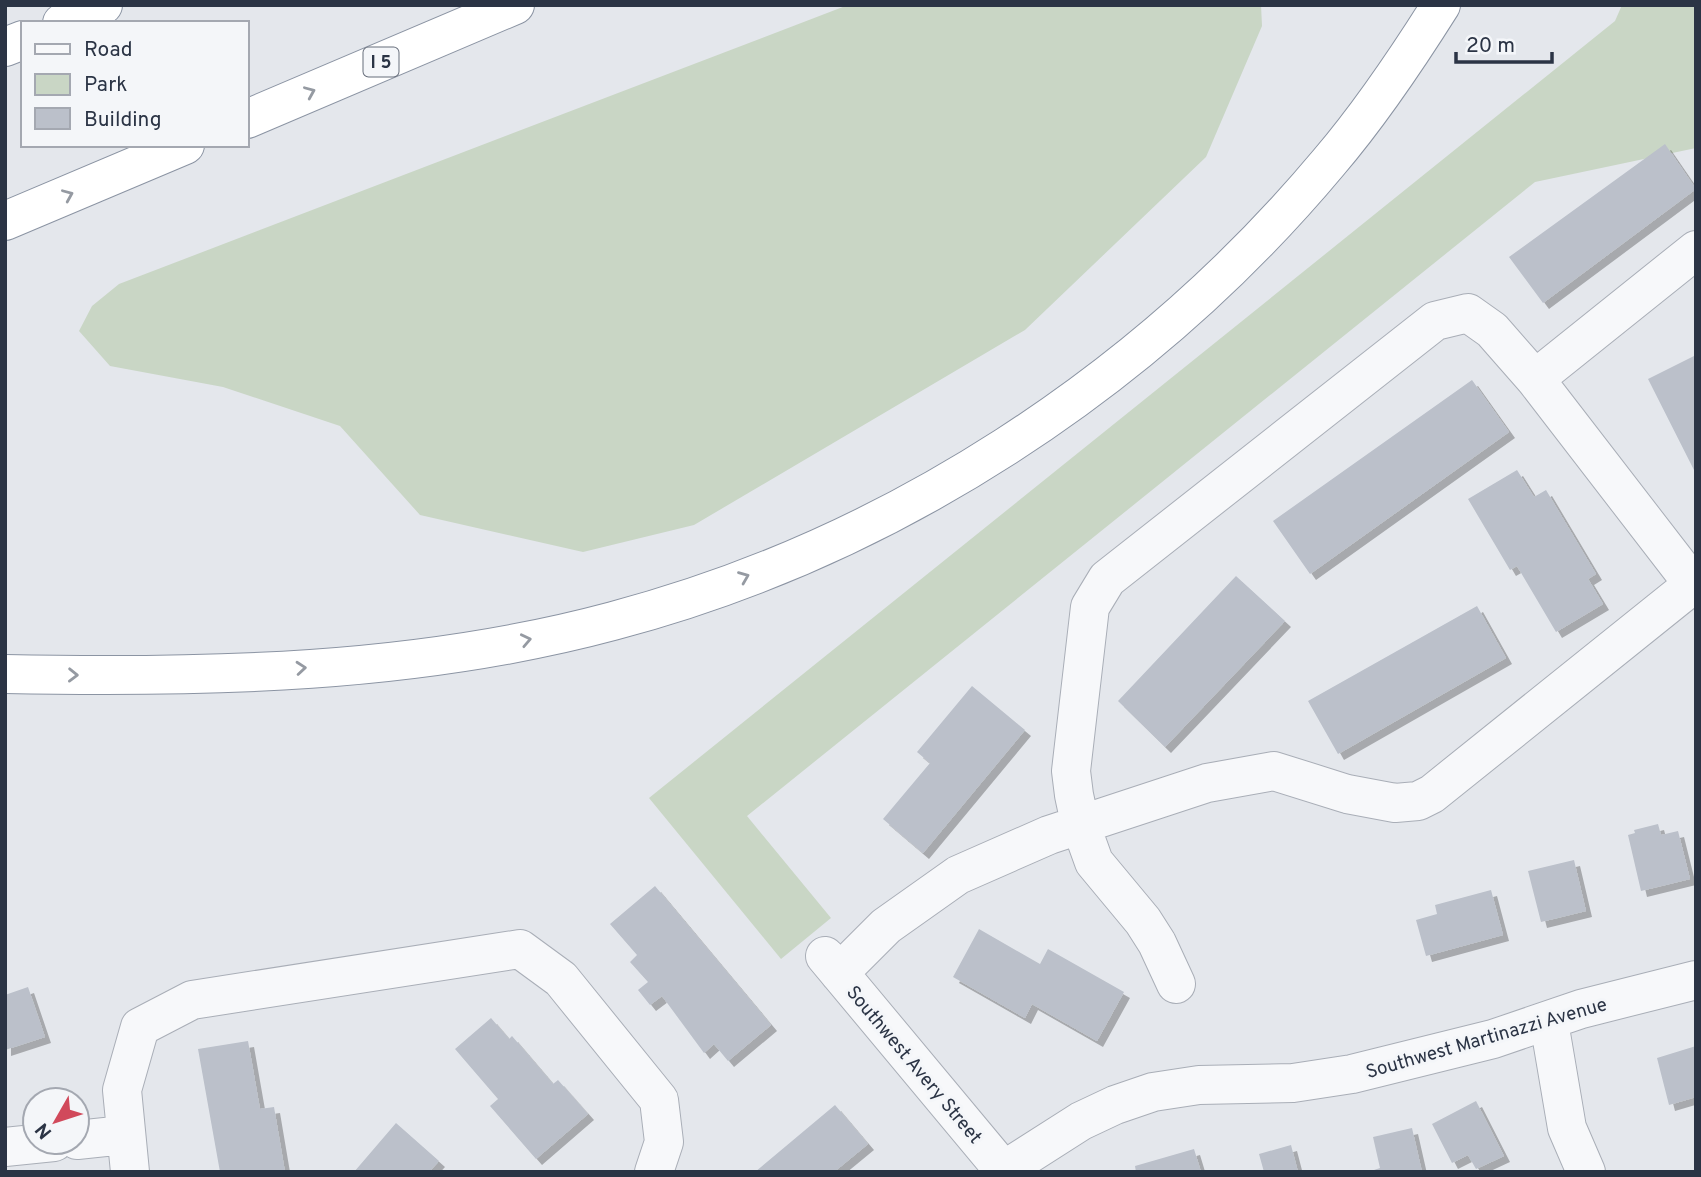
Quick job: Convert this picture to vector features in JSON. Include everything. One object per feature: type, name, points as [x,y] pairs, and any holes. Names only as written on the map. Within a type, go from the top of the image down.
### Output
[{"type":"highway","points":[[67,21],[103,5]]},
{"type":"highway","name":"I 5","points":[[248,119],[515,5]]},
{"type":"highway","points":[[5,674],[134,677],[252,673],[509,644],[614,621],[724,585],[805,553],[908,503],[1001,450],[1099,381],[1184,312],[1262,238],[1330,161],[1396,76],[1441,5]]},
{"type":"highway","points":[[5,221],[180,147]]},
{"type":"street","points":[[1535,379],[1696,250]]},
{"type":"street","points":[[1080,824],[1207,783],[1274,772],[1348,794],[1395,803],[1418,801],[1432,794],[1694,583],[1535,379],[1492,330],[1468,313],[1435,321],[1107,579],[1090,607],[1073,757],[1073,783],[1080,824],[1094,862],[1143,921],[1157,943],[1176,984]]},
{"type":"street","name":"Southwest Avery Street","points":[[1003,1171],[832,964],[958,875],[1080,824]]},
{"type":"street","points":[[91,1144],[127,1154],[122,1090],[140,1027],[192,999],[520,949],[561,979],[659,1100],[664,1142],[654,1172]]},
{"type":"street","name":"Southwest Martinazzi Avenue","points":[[1003,1171],[1081,1121],[1115,1105],[1153,1092],[1199,1086],[1293,1083],[1352,1074],[1549,1023],[1581,1009],[1696,980]]},
{"type":"street","points":[[1549,1023],[1567,1128],[1586,1172]]},
{"type":"green space","points":[[848,5],[1261,5],[1262,26],[1206,157],[1025,330],[694,525],[583,552],[420,515],[340,426],[223,387],[110,366],[79,331],[92,306],[119,284]]},
{"type":"green space","points":[[1622,5],[1696,5],[1696,148],[1535,182],[747,816],[831,918],[781,959],[649,798],[1615,21]]},
{"type":"building","points":[[1665,144],[1696,189],[1543,303],[1509,257]]},
{"type":"building","points":[[1696,355],[1696,474],[1648,379]]},
{"type":"building","points":[[1472,380],[1509,432],[1310,574],[1273,521]]},
{"type":"building","points":[[1517,470],[1534,497],[1546,490],[1596,574],[1588,579],[1603,604],[1556,632],[1517,566],[1510,570],[1468,499]]},
{"type":"building","points":[[1236,576],[1285,621],[1165,747],[1118,701]]},
{"type":"building","points":[[1477,606],[1506,658],[1338,754],[1308,701]]},
{"type":"building","points":[[972,686],[1025,730],[923,853],[883,819],[930,763],[917,752]]},
{"type":"building","points":[[1658,824],[1661,835],[1678,831],[1690,879],[1641,891],[1628,835],[1635,833],[1634,830]]},
{"type":"building","points":[[1574,860],[1586,911],[1541,922],[1528,871]]},
{"type":"building","points":[[655,886],[771,1025],[728,1061],[714,1044],[704,1053],[662,996],[650,1005],[638,990],[648,982],[630,962],[637,955],[610,924]]},
{"type":"building","points":[[1491,890],[1503,935],[1426,956],[1416,920],[1437,914],[1435,905]]},
{"type":"building","points":[[979,929],[1040,964],[1048,949],[1124,992],[1097,1041],[1032,1004],[1025,1018],[953,977]]},
{"type":"building","points":[[28,987],[45,1037],[5,1050],[5,995]]},
{"type":"building","points":[[491,1018],[509,1039],[512,1036],[553,1084],[558,1080],[588,1114],[536,1159],[490,1106],[498,1099],[455,1049]]},
{"type":"building","points":[[248,1041],[260,1109],[274,1107],[285,1172],[220,1172],[198,1049]]},
{"type":"building","points":[[1696,1046],[1696,1097],[1669,1105],[1657,1058]]},
{"type":"building","points":[[1476,1101],[1504,1156],[1476,1169],[1468,1155],[1452,1163],[1432,1124]]},
{"type":"building","points":[[835,1105],[868,1144],[834,1172],[755,1172]]},
{"type":"building","points":[[396,1123],[439,1161],[429,1172],[354,1172]]},
{"type":"building","points":[[1412,1128],[1422,1172],[1368,1172],[1380,1168],[1373,1137]]},
{"type":"building","points":[[1291,1145],[1298,1172],[1264,1172],[1259,1154]]},
{"type":"building","points":[[1194,1149],[1201,1172],[1136,1172],[1135,1166]]}]
